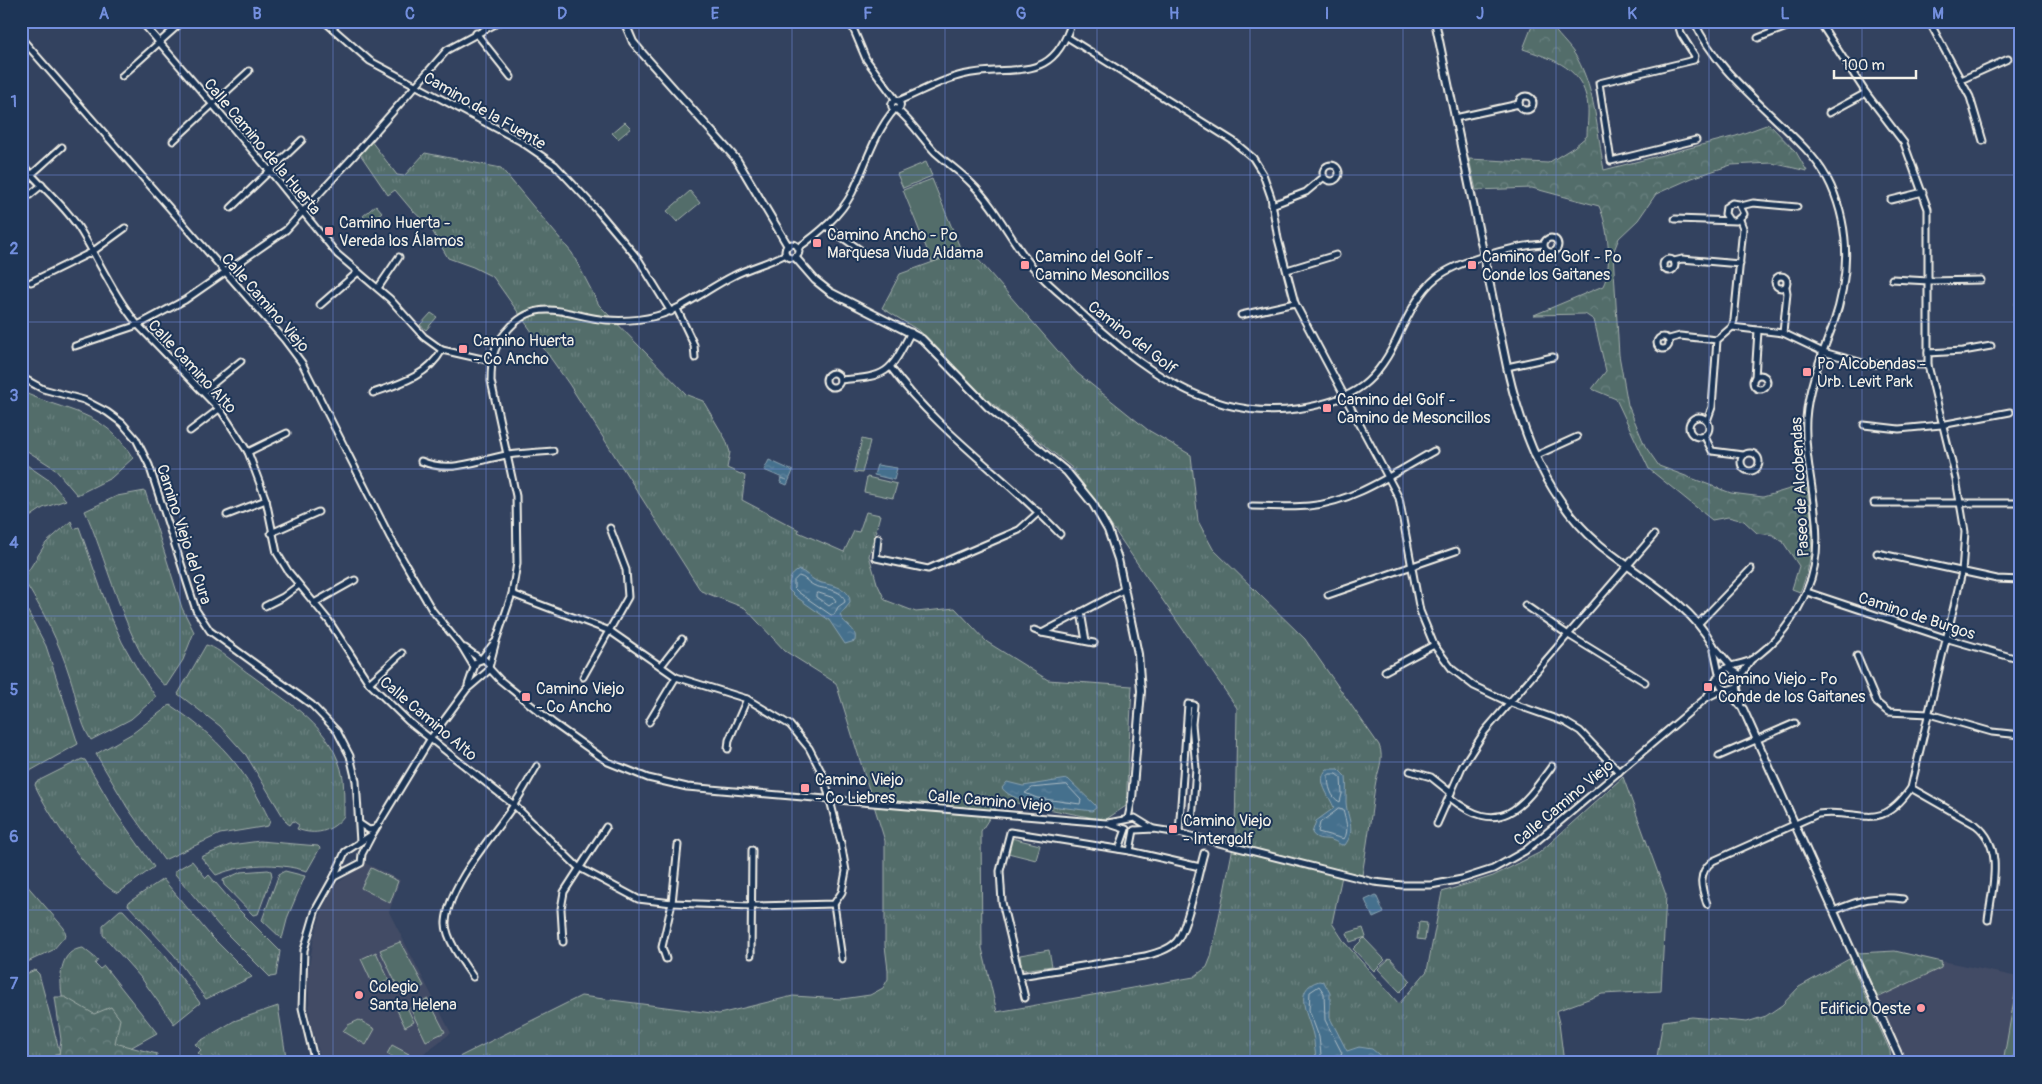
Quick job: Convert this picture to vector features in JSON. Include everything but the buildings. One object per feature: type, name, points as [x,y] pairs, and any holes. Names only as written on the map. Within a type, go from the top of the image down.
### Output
[{"type":"street","name":"Calle Camino de la Huerta","points":[[141,21],[270,170],[322,237],[358,272],[378,288],[424,338],[442,350],[490,361]]},
{"type":"street","points":[[122,76],[183,21]]},
{"type":"street","name":"Camino de la Fuente","points":[[324,21],[370,61],[520,141],[555,165],[598,211],[639,260],[671,312]]},
{"type":"street","points":[[75,346],[138,325],[185,300],[286,230],[447,50],[501,21]]},
{"type":"street","points":[[624,21],[634,42],[643,54],[737,160],[788,246]]},
{"type":"street","points":[[850,21],[866,59],[896,105]]},
{"type":"street","points":[[795,257],[798,253],[798,248],[826,226],[852,194],[868,156],[896,105],[952,77],[1038,66],[1050,60],[1060,51],[1072,21]]},
{"type":"street","points":[[1435,21],[1483,257],[1518,416],[1535,456],[1553,489],[1573,517],[1599,544],[1699,622],[1713,645],[1740,678],[1737,687],[1743,709],[1902,1063]]},
{"type":"street","points":[[1677,21],[1681,34],[1696,56],[1694,60],[1599,83],[1611,161],[1696,140]]},
{"type":"street","name":"Paseo de Alcobendas","points":[[1694,21],[1702,40],[1730,76],[1805,147],[1817,162],[1831,185],[1839,206],[1845,234],[1846,262],[1843,292],[1810,396],[1806,418],[1807,461],[1816,510],[1817,541],[1815,563],[1807,592],[1788,625],[1752,659],[1740,678]]},
{"type":"street","points":[[1758,38],[1802,21]]},
{"type":"street","points":[[1707,904],[1701,883],[1706,866],[1818,814],[1832,812],[1869,818],[1882,816],[1893,808],[1911,788],[1962,572],[1965,532],[1962,504],[1941,425],[1928,365],[1928,210],[1904,144],[1866,93],[1819,21]]},
{"type":"street","points":[[1930,21],[1970,97],[1984,141]]},
{"type":"street","points":[[476,33],[511,77]]},
{"type":"street","points":[[1067,37],[1233,141],[1253,158],[1263,174],[1272,205],[1286,270],[1296,303],[1388,476],[1403,511],[1410,566],[1420,611],[1434,645],[1452,669],[1465,680],[1488,694],[1565,722],[1591,742],[1619,772]]},
{"type":"street","name":"Calle Camino Viejo","points":[[21,38],[225,273],[284,338],[302,363],[432,610],[462,646],[474,668]]},
{"type":"street","points":[[1962,80],[2008,59]]},
{"type":"street","points":[[173,141],[249,71]]},
{"type":"street","points":[[1829,112],[1866,93]]},
{"type":"street","points":[[1455,118],[1519,104]]},
{"type":"street","name":"Camino del Golf","points":[[896,105],[936,153],[972,183],[998,214],[1029,262],[1096,326],[1173,384],[1204,399],[1236,408],[1283,411],[1306,407],[1345,396],[1370,382],[1382,369],[1414,305],[1436,278],[1452,269],[1483,257],[1523,246],[1544,244]]},
{"type":"street","points":[[231,208],[302,140]]},
{"type":"street","points":[[31,175],[62,147]]},
{"type":"street","name":"Calle Camino Alto","points":[[21,163],[66,211],[82,232],[128,312],[138,325],[204,390],[219,409],[248,452],[266,500],[271,533],[277,553],[299,585],[329,621],[369,683],[408,721],[514,805],[578,867],[638,899],[672,903],[751,906],[834,904]]},
{"type":"street","points":[[1272,205],[1306,192],[1324,177]]},
{"type":"street","points":[[21,202],[42,185]]},
{"type":"street","points":[[1891,200],[1923,192]]},
{"type":"street","points":[[1729,220],[1725,214],[1726,207],[1732,203],[1741,206],[1753,203],[1797,207]]},
{"type":"street","points":[[1740,220],[1744,214],[1741,206]]},
{"type":"street","points":[[1675,219],[1740,220]]},
{"type":"street","points":[[1704,436],[1709,428],[1707,420],[1712,407],[1717,340],[1732,327],[1743,228],[1740,220]]},
{"type":"street","points":[[826,226],[866,254]]},
{"type":"street","points":[[31,282],[73,259],[92,252],[125,228]]},
{"type":"street","points":[[786,254],[785,250],[792,244],[798,248]]},
{"type":"street","points":[[786,254],[789,257],[795,257],[815,280],[830,292],[922,339],[988,407],[1067,472],[1093,504],[1108,530],[1118,559],[1125,589],[1138,654],[1141,691],[1132,799],[1126,819],[1126,829],[1119,849]]},
{"type":"street","points":[[334,877],[361,862],[362,854],[373,832],[431,738],[467,689],[484,674],[489,666],[512,594],[517,563],[516,496],[508,455],[494,404],[490,361],[503,334],[519,318],[531,311],[568,310],[606,320],[639,319],[671,312],[732,276],[786,254]]},
{"type":"street","points":[[1286,270],[1336,255]]},
{"type":"street","points":[[378,288],[399,257]]},
{"type":"street","points":[[1674,261],[1682,259],[1740,264]]},
{"type":"street","points":[[320,305],[358,272]]},
{"type":"street","points":[[1892,279],[1929,282],[1981,280]]},
{"type":"street","points":[[1783,333],[1786,287]]},
{"type":"street","points":[[1241,315],[1296,303]]},
{"type":"street","points":[[677,310],[694,345],[695,358]]},
{"type":"street","points":[[1732,327],[1783,333],[1823,352],[1867,364],[1928,365]]},
{"type":"street","points":[[1755,377],[1758,331]]},
{"type":"street","points":[[840,380],[871,378],[891,368],[911,332]]},
{"type":"street","points":[[1669,339],[1680,336],[1717,340]]},
{"type":"street","points":[[1928,352],[1963,351],[1991,346]]},
{"type":"street","points":[[373,393],[411,380],[438,358],[442,350]]},
{"type":"street","points":[[1507,367],[1553,357]]},
{"type":"street","points":[[204,390],[242,361]]},
{"type":"street","points":[[891,368],[928,412],[1039,512],[1060,534]]},
{"type":"street","name":"Camino Viejo del Cura","points":[[21,377],[44,389],[84,400],[107,412],[122,423],[136,439],[149,465],[196,610],[210,631],[312,705],[337,731],[350,756],[360,824],[360,842]]},
{"type":"street","points":[[190,431],[219,409]]},
{"type":"street","points":[[1864,425],[1899,429],[1941,425],[2010,412]]},
{"type":"street","points":[[1704,436],[1695,436],[1690,426],[1696,418],[1707,420]]},
{"type":"street","points":[[248,452],[287,433]]},
{"type":"street","points":[[1704,436],[1712,451],[1743,455]]},
{"type":"street","points":[[1535,456],[1577,437]]},
{"type":"street","points":[[1252,506],[1310,506],[1329,502],[1360,491],[1434,450]]},
{"type":"street","points":[[421,461],[430,465],[458,467],[508,455],[553,451]]},
{"type":"street","points":[[227,515],[266,500]]},
{"type":"street","points":[[1874,503],[1962,504],[2021,502]]},
{"type":"street","points":[[271,533],[318,512]]},
{"type":"street","points":[[878,538],[876,558],[928,570],[1019,530],[1039,512]]},
{"type":"street","points":[[582,677],[628,597],[626,570],[610,528]]},
{"type":"street","points":[[1437,824],[1472,749],[1508,702],[1654,535]]},
{"type":"street","points":[[1328,595],[1456,551]]},
{"type":"street","points":[[1877,553],[1997,579],[2021,580]]},
{"type":"street","points":[[1699,622],[1751,568]]},
{"type":"street","points":[[314,603],[355,580]]},
{"type":"street","points":[[265,606],[283,597],[299,585]]},
{"type":"street","points":[[1042,633],[1125,589]]},
{"type":"street","name":"Camino de Burgos","points":[[1807,592],[1945,638],[2021,660]]},
{"type":"street","points":[[512,594],[610,631],[676,676],[747,699],[790,725],[809,748],[824,777],[846,870],[842,892],[834,904],[842,959]]},
{"type":"street","points":[[1525,605],[1567,634],[1645,682]]},
{"type":"street","points":[[1081,612],[1086,641]]},
{"type":"street","points":[[1034,630],[1094,643]]},
{"type":"street","points":[[661,666],[682,639]]},
{"type":"street","points":[[467,689],[476,662],[481,659],[496,641]]},
{"type":"street","points":[[1385,671],[1434,645]]},
{"type":"street","points":[[1713,645],[1720,686],[1726,689],[1743,709]]},
{"type":"street","points":[[462,646],[477,655],[489,666]]},
{"type":"street","points":[[369,683],[402,653]]},
{"type":"street","points":[[1857,656],[1878,703],[1888,712],[1930,714],[1992,732],[2021,735]]},
{"type":"street","name":"Paseo de Alcobendas","points":[[1731,668],[1752,659]]},
{"type":"street","name":"Calle Camino Viejo","points":[[489,666],[500,680],[552,723],[608,762],[648,778],[687,787],[1106,823],[1134,830],[1154,829],[1179,833],[1374,882],[1431,885],[1462,879],[1493,869],[1525,851],[1706,698],[1726,689]]},
{"type":"street","points":[[474,668],[478,674],[484,674],[500,680]]},
{"type":"street","points":[[1719,676],[1731,668]]},
{"type":"street","points":[[649,722],[676,676]]},
{"type":"street","name":"Calle Camino Viejo","points":[[1706,698],[1719,676]]},
{"type":"street","points":[[1726,689],[1737,687]]},
{"type":"street","points":[[728,749],[729,740],[747,699]]},
{"type":"street","points":[[1179,833],[1188,704],[1194,706],[1192,724],[1196,768],[1192,821]]},
{"type":"street","points":[[1719,756],[1795,723]]},
{"type":"street","points":[[473,977],[457,952],[446,924],[448,914],[456,888],[514,805],[537,766]]},
{"type":"street","points":[[1410,771],[1431,777],[1475,815],[1491,817],[1514,810],[1527,801],[1552,766]]},
{"type":"street","points":[[1911,788],[1976,825],[1984,831],[1990,841],[1996,859],[1988,920]]},
{"type":"street","points":[[1130,851],[1134,830],[1138,825],[1132,799]]},
{"type":"street","name":"Calle Camino Viejo","points":[[1106,823],[1136,819],[1154,829]]},
{"type":"street","points":[[360,824],[373,832]]},
{"type":"street","points":[[563,942],[561,909],[564,892],[578,867],[594,847],[606,827]]},
{"type":"street","points":[[317,1063],[302,1008],[304,950],[316,908],[344,858],[345,852],[373,832]]},
{"type":"street","points":[[1025,998],[1001,894],[1000,871],[1010,832],[1130,851],[1200,867]]},
{"type":"street","points":[[666,959],[662,947],[672,903],[678,845]]},
{"type":"street","points":[[352,847],[358,849],[362,854]]},
{"type":"street","points":[[751,955],[752,850]]},
{"type":"street","points":[[1020,976],[1144,956],[1163,951],[1177,941],[1180,934],[1204,853]]},
{"type":"street","points":[[344,858],[347,864],[352,866]]},
{"type":"street","points":[[1834,911],[1869,898],[1882,896],[1903,899]]},
{"type":"street","points":[[1896,1053],[1897,1063]]},
{"type":"shaded area","points":[[365,863],[400,880],[389,912],[451,1033],[411,1063],[322,1063],[310,1021],[308,972],[314,937],[323,908],[335,885]]},
{"type":"shaded area","points":[[1895,951],[2018,977],[2003,1063],[1906,1063],[1858,953]]},
{"type":"green space","points":[[1534,21],[1549,21],[1577,58],[1592,98],[1604,170],[1736,136],[1769,124],[1796,152],[1807,171],[1772,163],[1731,165],[1692,178],[1656,194],[1638,220],[1619,238],[1613,253],[1619,355],[1628,405],[1645,446],[1659,466],[1731,493],[1763,497],[1806,484],[1812,539],[1809,566],[1800,592],[1792,589],[1799,566],[1783,542],[1773,535],[1757,533],[1744,521],[1728,517],[1712,520],[1649,469],[1616,399],[1592,389],[1606,371],[1594,320],[1585,314],[1534,315],[1603,286],[1609,258],[1605,224],[1599,206],[1532,188],[1476,190],[1469,159],[1548,163],[1574,147],[1587,136],[1588,111],[1582,85],[1561,64],[1523,49]]},
{"type":"green space","points":[[625,122],[631,128],[618,139],[612,133]]},
{"type":"green space","points":[[371,141],[397,175],[404,176],[425,153],[501,168],[572,253],[599,305],[687,395],[703,401],[726,440],[730,452],[727,468],[745,476],[742,500],[799,530],[798,532],[844,552],[854,531],[859,532],[866,512],[880,515],[869,556],[877,583],[885,600],[916,612],[955,608],[987,642],[1048,680],[1132,686],[1126,806],[1105,820],[1001,800],[981,831],[982,948],[997,1012],[1194,977],[1207,967],[1211,957],[1235,837],[1237,708],[1071,467],[983,396],[921,332],[882,308],[900,274],[969,249],[1077,373],[1148,430],[1191,455],[1198,521],[1213,549],[1305,639],[1379,745],[1381,760],[1375,786],[1362,875],[1343,871],[1332,923],[1345,943],[1399,1004],[1427,971],[1442,892],[1493,876],[1539,853],[1623,777],[1666,895],[1661,991],[1602,994],[1556,1011],[1564,1063],[465,1063],[459,1057],[581,996],[719,1014],[793,996],[842,999],[870,995],[883,988],[888,979],[885,946],[885,841],[836,683],[785,651],[745,608],[701,591],[569,384],[493,277],[448,258],[430,227],[395,190],[388,195],[360,154]]},
{"type":"green space","points":[[926,162],[932,176],[903,188],[897,174]]},
{"type":"green space","points":[[932,179],[961,250],[932,262],[903,190]]},
{"type":"green space","points":[[690,191],[700,203],[677,222],[667,211]]},
{"type":"green space","points":[[376,205],[382,212],[369,223],[363,216]]},
{"type":"green space","points":[[2021,259],[2021,337],[2013,320]]},
{"type":"green space","points":[[431,313],[437,317],[426,330],[420,325]]},
{"type":"green space","points":[[21,391],[83,414],[96,421],[121,442],[133,458],[111,478],[77,495],[54,468],[21,447]]},
{"type":"green space","points":[[862,439],[870,441],[862,473],[854,472]]},
{"type":"green space","points":[[21,461],[50,481],[66,500],[43,508],[21,523]]},
{"type":"green space","points":[[867,477],[897,484],[893,498],[864,492]]},
{"type":"green space","points":[[145,491],[182,608],[194,632],[183,660],[166,686],[153,673],[130,631],[85,511],[117,496]]},
{"type":"green space","points":[[71,521],[74,529],[79,527],[109,612],[122,642],[156,697],[131,719],[91,740],[81,717],[66,664],[56,639],[44,614],[23,579],[46,543]]},
{"type":"green space","points":[[21,598],[46,646],[78,744],[30,771],[21,753]]},
{"type":"green space","points":[[206,645],[223,654],[294,706],[320,730],[330,744],[338,760],[344,787],[344,816],[334,826],[323,831],[310,832],[297,829],[299,825],[293,821],[290,825],[287,823],[246,755],[220,726],[178,694]]},
{"type":"green space","points":[[170,705],[202,729],[229,755],[251,785],[270,821],[268,826],[220,834],[164,860],[127,807],[96,754],[133,733]]},
{"type":"green space","points":[[82,759],[85,760],[116,813],[154,867],[118,893],[97,877],[84,862],[49,811],[35,785],[36,782]]},
{"type":"green space","points":[[1011,838],[1040,845],[1036,860],[1008,853]]},
{"type":"green space","points":[[260,841],[318,846],[320,848],[307,871],[284,866],[261,865],[239,868],[216,875],[201,857],[230,845]]},
{"type":"green space","points":[[192,861],[206,878],[209,875],[239,910],[280,951],[276,976],[270,977],[220,927],[175,874],[175,871]]},
{"type":"green space","points":[[371,868],[398,881],[390,903],[361,888]]},
{"type":"green space","points":[[271,871],[272,876],[258,914],[253,915],[224,885],[223,880],[241,872]]},
{"type":"green space","points":[[285,871],[305,876],[288,916],[282,939],[262,920],[279,874]]},
{"type":"green space","points":[[163,879],[209,934],[252,977],[206,999],[174,955],[128,905],[129,902]]},
{"type":"green space","points":[[24,882],[64,928],[66,935],[53,950],[21,965],[21,886]]},
{"type":"green space","points":[[120,910],[123,910],[166,957],[200,1003],[174,1024],[142,979],[103,935],[103,925]]},
{"type":"green space","points":[[1419,922],[1427,923],[1425,940],[1417,939]]},
{"type":"green space","points":[[1363,928],[1366,937],[1350,942],[1347,933]]},
{"type":"green space","points":[[1364,938],[1385,960],[1374,971],[1353,949]]},
{"type":"green space","points":[[400,942],[424,986],[402,996],[380,950]]},
{"type":"green space","points":[[83,948],[98,960],[95,964],[100,969],[104,966],[157,1033],[123,1052],[80,1063],[66,1018],[61,980],[63,964],[70,953]]},
{"type":"green space","points":[[1049,950],[1052,966],[1022,970],[1020,955]]},
{"type":"green space","points":[[1895,951],[1942,962],[1941,968],[1877,998],[1857,953]]},
{"type":"green space","points":[[376,952],[389,980],[374,987],[361,959]]},
{"type":"green space","points":[[1390,958],[1411,981],[1400,992],[1378,969]]},
{"type":"green space","points":[[1849,959],[1890,1051],[1891,1063],[1656,1063],[1663,1021],[1692,1017],[1747,1022],[1766,1016],[1782,1005],[1799,987]]},
{"type":"green space","points":[[2021,960],[2021,1063],[2003,1063]]},
{"type":"green space","points":[[35,970],[39,974],[60,1053],[55,1054],[57,1063],[21,1063],[21,976]]},
{"type":"green space","points":[[55,997],[65,997],[94,1014],[111,1007],[120,1019],[115,1043],[157,1054],[156,1063],[58,1063],[61,1040]]},
{"type":"green space","points":[[428,999],[445,1032],[426,1041],[410,1008]]},
{"type":"green space","points":[[406,1005],[414,1022],[405,1027],[397,1010]]},
{"type":"green space","points":[[278,1006],[287,1063],[209,1063],[198,1053],[201,1050],[195,1044],[234,1021]]},
{"type":"green space","points":[[359,1020],[375,1029],[366,1045],[343,1031],[348,1025]]},
{"type":"green space","points":[[392,1045],[409,1054],[404,1063],[387,1054]]},
{"type":"water","points":[[769,460],[793,471],[787,485],[780,482],[781,478],[787,480],[764,470]]},
{"type":"water","points":[[877,465],[897,468],[894,480],[874,475]]},
{"type":"water","points":[[799,570],[816,581],[838,587],[847,593],[850,603],[840,615],[853,630],[855,641],[845,644],[829,620],[789,590],[791,578]]},
{"type":"water","points":[[1327,769],[1338,769],[1346,777],[1346,802],[1351,829],[1349,839],[1345,845],[1319,838],[1312,833],[1316,821],[1334,808],[1324,788],[1322,778]]},
{"type":"water","points":[[1068,779],[1096,808],[1092,811],[1030,802],[1008,794],[1002,788],[1007,782],[1023,786]]},
{"type":"water","points":[[1376,895],[1384,913],[1373,918],[1365,900]]},
{"type":"water","points":[[1319,981],[1324,982],[1330,993],[1330,1018],[1347,1051],[1359,1047],[1372,1049],[1389,1063],[1348,1063],[1348,1059],[1345,1058],[1342,1063],[1319,1063],[1315,1053],[1313,1035],[1304,1004],[1304,997],[1306,990]]},
{"type":"place","name":"Camino Huerta - Vereda los Álamos","points":[[329,231]]},
{"type":"place","name":"Camino Ancho - Pº Marquesa Viuda Aldama","points":[[817,243]]},
{"type":"place","name":"Camino del Golf - Camino Mesoncillos","points":[[1025,265]]},
{"type":"place","name":"Camino del Golf - Pº Conde los Gaitanes","points":[[1472,265]]},
{"type":"place","name":"Camino Huerta - Cº Ancho","points":[[463,349]]},
{"type":"place","name":"Pº Alcobendas - Urb. Levit Park","points":[[1807,372]]},
{"type":"place","name":"Camino del Golf - Camino de Mesoncillos","points":[[1327,408]]},
{"type":"place","name":"Camino Viejo - Pº Conde de los Gaitanes","points":[[1708,687]]},
{"type":"place","name":"Camino Viejo - Cº Ancho","points":[[526,697]]},
{"type":"place","name":"Camino Viejo - Cº Liebres","points":[[805,788]]},
{"type":"place","name":"Camino Viejo - Intergolf","points":[[1173,829]]},
{"type":"place","name":"Colegio Santa Helena","points":[[359,995]]},
{"type":"place","name":"Edificio Oeste","points":[[1921,1008]]}]
